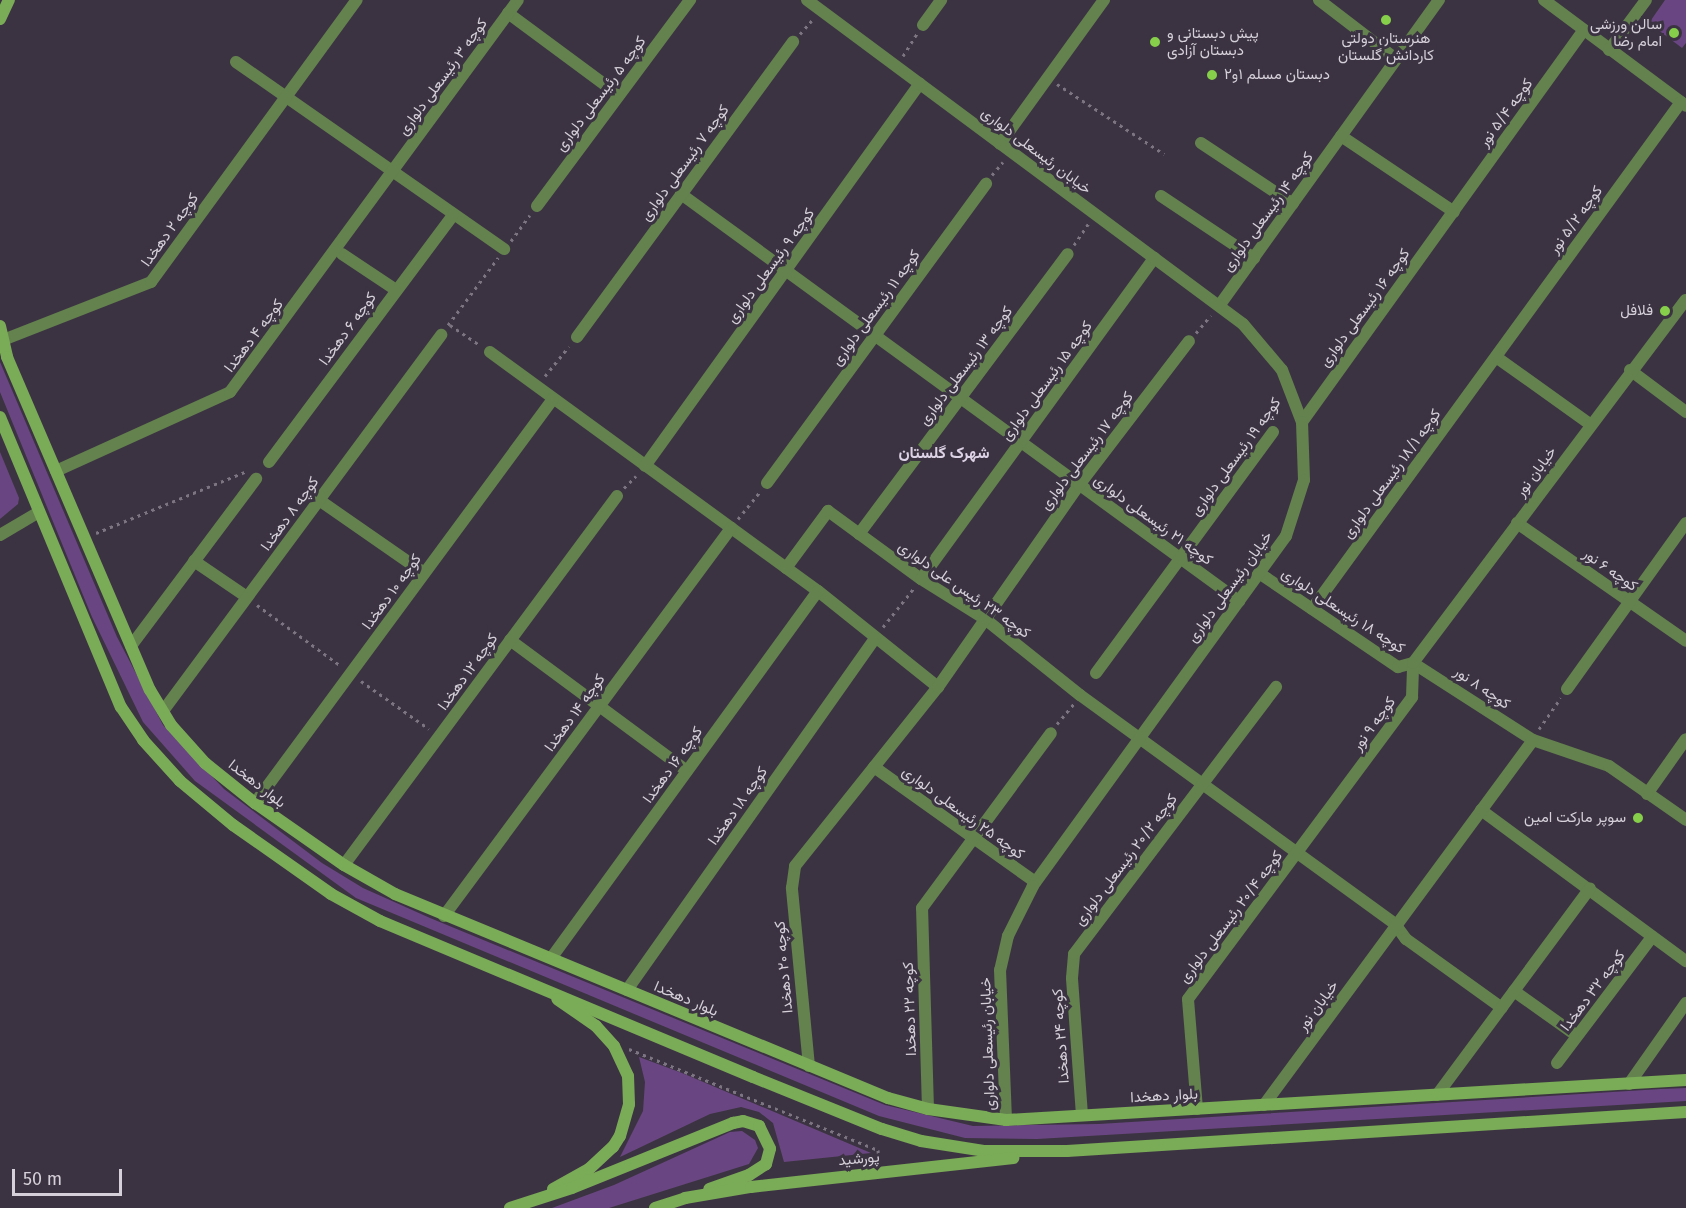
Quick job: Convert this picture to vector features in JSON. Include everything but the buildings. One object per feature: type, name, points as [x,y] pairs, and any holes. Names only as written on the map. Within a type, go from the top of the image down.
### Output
[{"type":"main road","points":[[0,19],[9,0]]},
{"type":"main road","name":"بلوار دهخدا","points":[[0,326],[7,357],[131,646],[163,711],[206,763],[255,803],[344,865],[395,894],[444,916],[552,957],[888,1098],[928,1110],[1006,1120],[1686,1080]]},
{"type":"main road","points":[[0,417],[121,707],[143,740],[180,781],[233,825],[331,894],[380,921],[882,1129],[965,1148],[1067,1151],[1686,1112]]},
{"type":"main road","points":[[530,982],[604,1034],[621,1059],[629,1086],[624,1124],[613,1147],[589,1169],[531,1200]]},
{"type":"main road","points":[[510,1208],[572,1188],[733,1123],[743,1121],[759,1126],[769,1143],[766,1164],[749,1174],[686,1198]]},
{"type":"main road","name":"پورشید","points":[[655,1208],[686,1198],[836,1176],[1067,1151]]},
{"type":"street","name":"کوچه ۲ دهخدا","points":[[3,340],[151,282],[357,0]]},
{"type":"street","name":"کوچه ۳ رئیسعلی دلواری","points":[[393,172],[518,0]]},
{"type":"street","name":"کوچه ۵ رئیسعلی دلواری","points":[[537,206],[690,0]]},
{"type":"street","name":"خیابان رئیسعلی دلواری","points":[[807,0],[1242,324],[1282,370],[1302,422],[1304,480],[1286,536],[1035,882],[1008,936],[1000,970],[1006,1120]]},
{"type":"street","points":[[923,25],[941,0]]},
{"type":"street","points":[[1000,144],[1104,0]]},
{"type":"street","points":[[1319,0],[1396,59]]},
{"type":"street","name":"کوچه ۱۴ رئیسعلی دلواری","points":[[1219,306],[1439,0]]},
{"type":"street","points":[[1544,0],[1683,104]]},
{"type":"street","points":[[1609,50],[1646,0]]},
{"type":"street","points":[[508,13],[619,95]]},
{"type":"street","name":"کوچه ۵/۴ نور","points":[[1454,212],[1583,31]]},
{"type":"street","name":"کوچه ۷ رئیسعلی دلواری","points":[[577,337],[793,42]]},
{"type":"street","points":[[237,62],[504,249]]},
{"type":"street","name":"کوچه ۹ رئیسعلی دلواری","points":[[645,466],[921,84]]},
{"type":"street","name":"کوچه ۵/۲ نور","points":[[1496,357],[1683,104]]},
{"type":"street","points":[[1341,136],[1454,212]]},
{"type":"street","points":[[1201,143],[1293,204]]},
{"type":"street","name":"کوچه ۴ دهخدا","points":[[56,471],[230,393],[393,172]]},
{"type":"street","name":"کوچه ۱۱ رئیسعلی دلواری","points":[[767,483],[986,184]]},
{"type":"street","name":"کوچه ۲۱ رئیسعلی دلواری","points":[[681,194],[1239,601]]},
{"type":"street","points":[[1161,196],[1254,258]]},
{"type":"street","name":"کوچه ۱۶ رئیسعلی دلواری","points":[[1302,422],[1454,212]]},
{"type":"street","name":"کوچه ۶ دهخدا","points":[[269,462],[453,214]]},
{"type":"street","points":[[342,254],[396,290]]},
{"type":"street","name":"کوچه ۱۳ رئیسعلی دلواری","points":[[859,534],[1068,254]]},
{"type":"street","name":"کوچه ۱۵ رئیسعلی دلواری","points":[[921,579],[1154,258]]},
{"type":"street","name":"خیابان نور","points":[[1413,663],[1630,369],[1686,300]]},
{"type":"street","name":"کوچه ۸ دهخدا","points":[[163,711],[441,335]]},
{"type":"street","name":"کوچه ۱۷ رئیسعلی دلواری","points":[[795,866],[938,687],[1079,484],[1189,341]]},
{"type":"street","points":[[489,352],[818,591],[875,639],[938,687]]},
{"type":"street","points":[[1496,357],[1590,424]]},
{"type":"street","name":"کوچه ۱۸/۱ رئیسعلی دلواری","points":[[1312,609],[1496,357]]},
{"type":"street","points":[[1630,369],[1686,412]]},
{"type":"street","name":"کوچه ۱۰ دهخدا","points":[[255,803],[553,399]]},
{"type":"street","name":"کوچه ۱۹ رئیسعلی دلواری","points":[[1096,673],[1273,432]]},
{"type":"street","points":[[131,646],[194,561],[252,475]]},
{"type":"street","name":"کوچه ۱۲ دهخدا","points":[[344,865],[617,496]]},
{"type":"street","points":[[319,500],[424,573]]},
{"type":"street","name":"کوچه ۲۳ رئیس علی دلواری","points":[[786,568],[828,511],[921,579],[985,620],[1080,695],[1298,852],[1395,924],[1406,939],[1502,1008]]},
{"type":"street","points":[[0,535],[39,512]]},
{"type":"street","name":"کوچه ۶ نور","points":[[1517,523],[1686,642]]},
{"type":"street","points":[[1567,689],[1686,523]]},
{"type":"street","name":"کوچه ۱۴ دهخدا","points":[[444,916],[731,528]]},
{"type":"street","points":[[194,561],[247,597]]},
{"type":"street","name":"کوچه ۱۸ رئیسعلی دلواری","points":[[1259,573],[1398,668],[1413,663]]},
{"type":"street","name":"کوچه ۱۶ دهخدا","points":[[552,957],[818,591]]},
{"type":"street","name":"کوچه ۱۸ دهخدا","points":[[627,990],[875,639]]},
{"type":"street","points":[[510,640],[687,771]]},
{"type":"street","name":"کوچه ۸ نور","points":[[1413,663],[1533,740],[1609,766],[1686,820]]},
{"type":"street","name":"کوچه ۹ نور","points":[[1298,852],[1412,697],[1413,663]]},
{"type":"street","name":"کوچه ۲۰/۲ رئیسعلی دلواری","points":[[1074,954],[1276,687]]},
{"type":"street","points":[[973,839],[1051,733]]},
{"type":"street","points":[[1647,794],[1686,739]]},
{"type":"street","name":"خیابان نور","points":[[1264,1105],[1395,924],[1533,740]]},
{"type":"street","name":"کوچه ۲۵ رئیسعلی دلواری","points":[[874,767],[1035,882]]},
{"type":"street","points":[[1481,810],[1590,888],[1686,961]]},
{"type":"street","name":"کوچه ۲۲ دهخدا","points":[[928,1110],[922,908],[973,839]]},
{"type":"street","name":"کوچه ۲۰/۴ رئیسعلی دلواری","points":[[1197,1109],[1188,999],[1298,852]]},
{"type":"street","name":"کوچه ۲۰ دهخدا","points":[[795,866],[792,888],[809,1066]]},
{"type":"street","points":[[1437,1095],[1590,888]]},
{"type":"street","name":"کوچه ۳۲ دهخدا","points":[[1557,1063],[1652,937]]},
{"type":"street","name":"کوچه ۲۴ دهخدا","points":[[1074,954],[1072,978],[1082,1116]]},
{"type":"street","points":[[1514,992],[1577,1036]]},
{"type":"street","points":[[1629,1084],[1686,1003]]},
{"type":"path","points":[[793,42],[821,10]]},
{"type":"path","points":[[896,66],[923,25]]},
{"type":"path","points":[[1048,78],[1164,154]]},
{"type":"path","points":[[986,184],[1011,152]]},
{"type":"path","points":[[441,335],[537,206]]},
{"type":"path","points":[[1068,254],[1095,214]]},
{"type":"path","points":[[1189,341],[1219,306]]},
{"type":"path","points":[[449,324],[489,352]]},
{"type":"path","points":[[537,387],[577,337]]},
{"type":"path","points":[[617,496],[645,466]]},
{"type":"path","points":[[85,538],[252,475]]},
{"type":"path","points":[[731,528],[767,483]]},
{"type":"path","points":[[875,639],[921,579]]},
{"type":"path","points":[[247,597],[440,737]]},
{"type":"path","points":[[1533,740],[1567,689]]},
{"type":"path","points":[[1051,733],[1080,695]]},
{"type":"path","points":[[633,1047],[878,1150]]},
{"type":"shaded area","name":"سالن ورزشی امام رضا","points":[[1665,0],[1686,0],[1686,43],[1682,48],[1649,23]]},
{"type":"shaded area","points":[[0,362],[117,637],[163,725],[224,789],[322,863],[363,888],[430,918],[885,1105],[973,1126],[1099,1124],[1686,1088],[1686,1101],[1037,1139],[965,1138],[879,1116],[356,898],[195,781],[143,722],[92,617],[0,392]]},
{"type":"shaded area","points":[[0,452],[19,498],[18,504],[0,519]]},
{"type":"shaded area","points":[[639,1057],[871,1153],[784,1162],[773,1123],[759,1112],[741,1107],[710,1114],[620,1157],[643,1111],[645,1082]]},
{"type":"shaded area","points":[[742,1131],[755,1140],[758,1148],[749,1164],[609,1208],[552,1208],[614,1185],[730,1132]]},
{"type":"place","name":"هنرستان دولتی کاردانش گلستان","points":[[1386,20]]},
{"type":"place","name":"سالن ورزشی امام رضا","points":[[1674,33]]},
{"type":"place","name":"پیش دبستانی و دبستان آزادی","points":[[1155,42]]},
{"type":"place","name":"دبستان مسلم ۱و۲","points":[[1212,75]]},
{"type":"place","name":"فلافل","points":[[1665,311]]},
{"type":"place","name":"سوپر مارکت امین","points":[[1638,818]]},
{"type":"district","name":"شهرک گلستان","points":[[944,453]]}]
